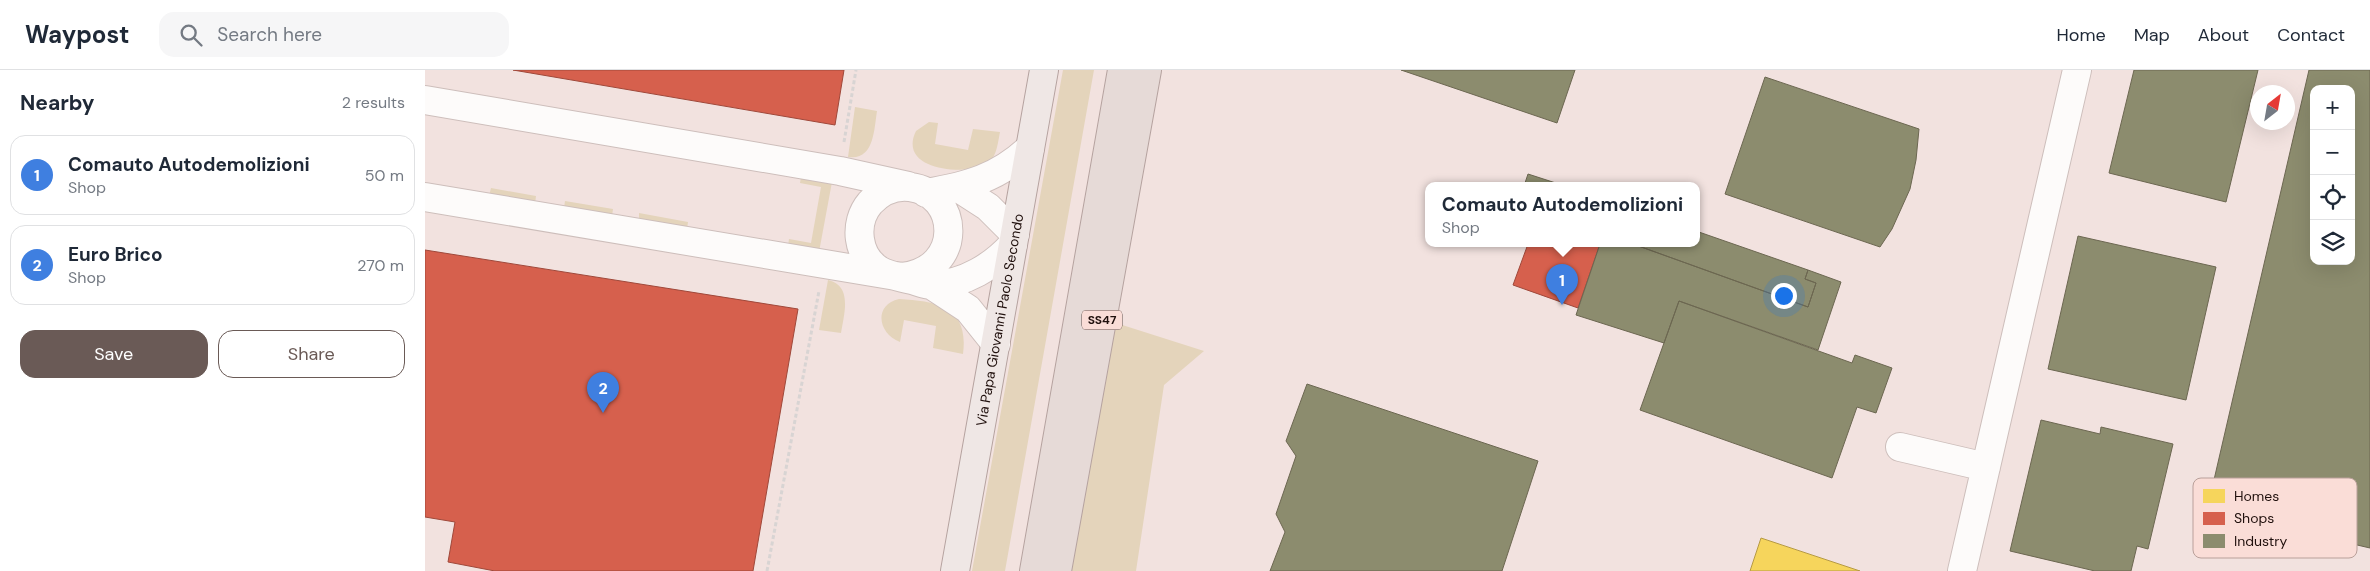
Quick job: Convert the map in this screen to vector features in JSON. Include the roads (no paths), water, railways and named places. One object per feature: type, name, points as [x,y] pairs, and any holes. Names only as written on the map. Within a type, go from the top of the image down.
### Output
[{"type":"highway","name":"SS47","points":[[1034,571],[1122,70]]},
{"type":"highway","name":"SS47","points":[[1057,571],[1147,70]]},
{"type":"main road","name":"Via Papa Giovanni Paolo Secondo","points":[[955,571],[1044,70]]},
{"type":"street","points":[[1962,571],[2077,70]]},
{"type":"street","points":[[425,100],[840,171],[876,188],[886,190],[898,187],[919,190],[957,188],[1001,171],[1030,148]]},
{"type":"street","points":[[862,261],[859,236],[860,222],[876,188]]},
{"type":"street","points":[[933,286],[977,272],[995,262],[1014,239],[988,207],[957,188]]},
{"type":"street","points":[[902,277],[917,276],[930,269],[941,258],[947,245],[949,230],[946,215],[938,202],[919,190]]},
{"type":"street","points":[[425,197],[824,266],[869,261],[889,275],[933,286],[969,311],[996,344]]},
{"type":"street","points":[[1900,447],[1986,467]]},
{"type":"place","name":"Comauto Autodemolizioni","points":[[1562,305]]},
{"type":"place","name":"Euro Brico","points":[[603,413]]}]
